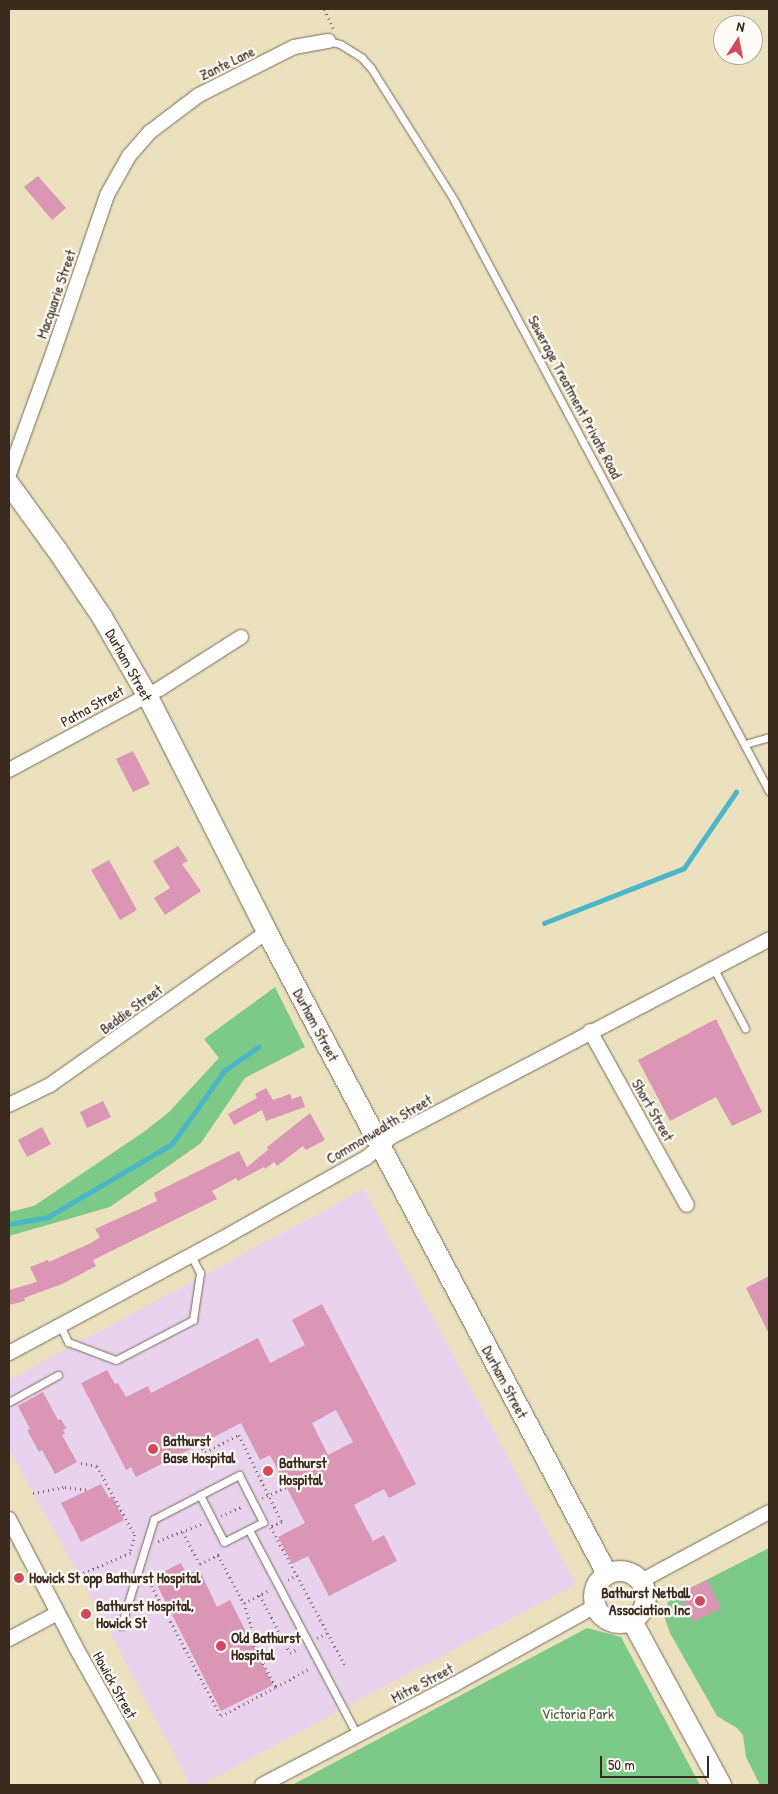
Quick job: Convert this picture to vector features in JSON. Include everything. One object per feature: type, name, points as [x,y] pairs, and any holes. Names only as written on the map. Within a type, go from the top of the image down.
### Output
[{"type":"main road","name":"Durham Street","points":[[9,484],[57,550],[102,617],[147,695],[267,932],[607,1574]]},
{"type":"main road","points":[[622,1571],[629,1572],[641,1581],[645,1588],[646,1603],[643,1610],[632,1621],[617,1623],[610,1621],[604,1618],[595,1606],[595,1591],[601,1579],[607,1574],[622,1571]]},
{"type":"main road","points":[[632,1621],[721,1785]]},
{"type":"street","name":"Zante Lane","points":[[150,132],[199,95],[294,47],[328,41]]},
{"type":"street","name":"Macquarie Street","points":[[9,474],[107,195],[129,156],[150,132]]},
{"type":"street","name":"Patna Street","points":[[9,770],[147,695],[241,637]]},
{"type":"street","name":"Beddie Street","points":[[9,1105],[50,1085],[267,932]]},
{"type":"street","name":"Commonwealth Street","points":[[9,1353],[366,1158],[391,1137],[769,939]]},
{"type":"street","name":"Short Street","points":[[590,1032],[687,1205]]},
{"type":"street","points":[[641,1581],[769,1512]]},
{"type":"street","name":"Howick Street","points":[[9,1519],[58,1613],[154,1785]]},
{"type":"street","name":"Mitre Street","points":[[262,1785],[455,1684],[595,1606]]},
{"type":"street","points":[[9,1639],[58,1613]]},
{"type":"lane","name":"Sewerage Treatment Private Road","points":[[328,41],[340,44],[362,58],[371,68],[454,200],[769,791]]},
{"type":"lane","points":[[745,744],[769,737]]},
{"type":"lane","points":[[714,969],[745,1028]]},
{"type":"lane","points":[[60,1325],[68,1342],[116,1360],[193,1320],[200,1273],[191,1255]]},
{"type":"lane","points":[[9,1402],[58,1375]]},
{"type":"lane","points":[[121,1626],[154,1519],[200,1495],[239,1475],[263,1522],[224,1542],[200,1495]]},
{"type":"lane","points":[[248,1530],[310,1642],[357,1735]]},
{"type":"path","points":[[325,9],[330,23]]},
{"type":"path","points":[[200,1444],[205,1452],[239,1435],[282,1522],[252,1537]]},
{"type":"path","points":[[81,1463],[97,1466],[135,1535],[130,1553]]},
{"type":"path","points":[[33,1493],[65,1487],[90,1490]]},
{"type":"path","points":[[78,1575],[269,1496],[286,1487]]},
{"type":"path","points":[[271,1527],[346,1667]]},
{"type":"path","points":[[183,1532],[200,1564],[227,1550]]},
{"type":"path","points":[[218,1555],[244,1603],[252,1627],[249,1637],[276,1687]]},
{"type":"path","points":[[145,1572],[221,1716],[313,1666]]},
{"type":"path","points":[[260,1595],[290,1653],[327,1633]]},
{"type":"shaded area","name":"Bathurst Hospital","points":[[364,1189],[576,1584],[201,1785],[190,1785],[109,1630],[9,1449],[9,1380]]},
{"type":"green space","points":[[275,987],[305,1047],[245,1078],[201,1143],[110,1207],[9,1236],[9,1212],[34,1206],[145,1131],[169,1112],[219,1058],[204,1039]]},
{"type":"green space","points":[[769,1548],[769,1785],[760,1785],[746,1757],[743,1735],[737,1728],[717,1716],[670,1633],[664,1616],[668,1602],[675,1596]]},
{"type":"green space","name":"Victoria Park","points":[[587,1628],[621,1637],[700,1785],[292,1785]]},
{"type":"building","points":[[38,176],[66,208],[52,220],[24,187]]},
{"type":"building","points":[[133,751],[150,784],[133,792],[116,759]]},
{"type":"building","points":[[178,846],[188,861],[182,864],[201,891],[165,915],[154,898],[170,888],[153,861]]},
{"type":"building","points":[[109,860],[137,910],[120,920],[91,870]]},
{"type":"building","points":[[716,1019],[762,1112],[732,1126],[716,1097],[670,1121],[638,1060]]},
{"type":"building","points":[[266,1088],[273,1100],[290,1094],[292,1099],[301,1096],[305,1107],[266,1121],[262,1110],[234,1125],[228,1114],[257,1098],[255,1094]]},
{"type":"building","points":[[103,1101],[111,1117],[87,1128],[80,1112]]},
{"type":"building","points":[[310,1113],[325,1140],[306,1150],[303,1146],[277,1166],[274,1162],[265,1169],[264,1167],[238,1181],[236,1178],[212,1191],[217,1199],[93,1260],[96,1266],[62,1284],[24,1298],[25,1301],[9,1305],[9,1290],[37,1282],[30,1267],[48,1260],[49,1262],[93,1242],[100,1237],[95,1229],[157,1201],[154,1193],[239,1151],[247,1167],[268,1150],[267,1147]]},
{"type":"building","points":[[42,1127],[51,1144],[27,1157],[18,1140]]},
{"type":"building","points":[[769,1276],[769,1334],[746,1288]]},
{"type":"building","name":"Bathurst Base Hospital","points":[[322,1304],[416,1484],[389,1498],[384,1489],[354,1505],[373,1541],[384,1535],[397,1561],[329,1596],[308,1556],[292,1564],[278,1537],[305,1523],[270,1455],[260,1460],[241,1423],[136,1477],[131,1467],[126,1470],[81,1383],[107,1370],[115,1384],[118,1383],[126,1397],[148,1386],[151,1393],[258,1338],[270,1363],[305,1345],[292,1320]],"holes":[[[336,1410],[353,1442],[328,1455],[312,1423]]]},
{"type":"building","points":[[43,1392],[58,1420],[61,1419],[66,1428],[63,1430],[65,1434],[62,1435],[77,1462],[55,1474],[42,1450],[39,1452],[27,1430],[30,1429],[18,1406]]},
{"type":"building","points":[[101,1484],[109,1498],[112,1496],[124,1520],[81,1542],[61,1503]]},
{"type":"building","name":"Old Bathurst Hospital","points":[[181,1563],[187,1575],[199,1569],[217,1607],[230,1600],[273,1685],[221,1711],[153,1577]]},
{"type":"building","name":"Bathurst Netball Association Inc","points":[[707,1580],[721,1608],[693,1622],[679,1593]]},
{"type":"waterway","points":[[544,923],[684,868],[736,792]]},
{"type":"waterway","points":[[9,1224],[48,1217],[172,1144],[224,1071],[258,1047]]},
{"type":"place","name":"Bathurst Base Hospital","points":[[153,1449]]},
{"type":"place","name":"Bathurst Hospital","points":[[268,1471]]},
{"type":"place","name":"Howick St opp Bathurst Hospital","points":[[19,1578]]},
{"type":"place","name":"Bathurst Netball Association Inc","points":[[700,1601]]},
{"type":"place","name":"Bathurst Hospital, Howick St","points":[[86,1614]]},
{"type":"place","name":"Old Bathurst Hospital","points":[[221,1646]]}]
